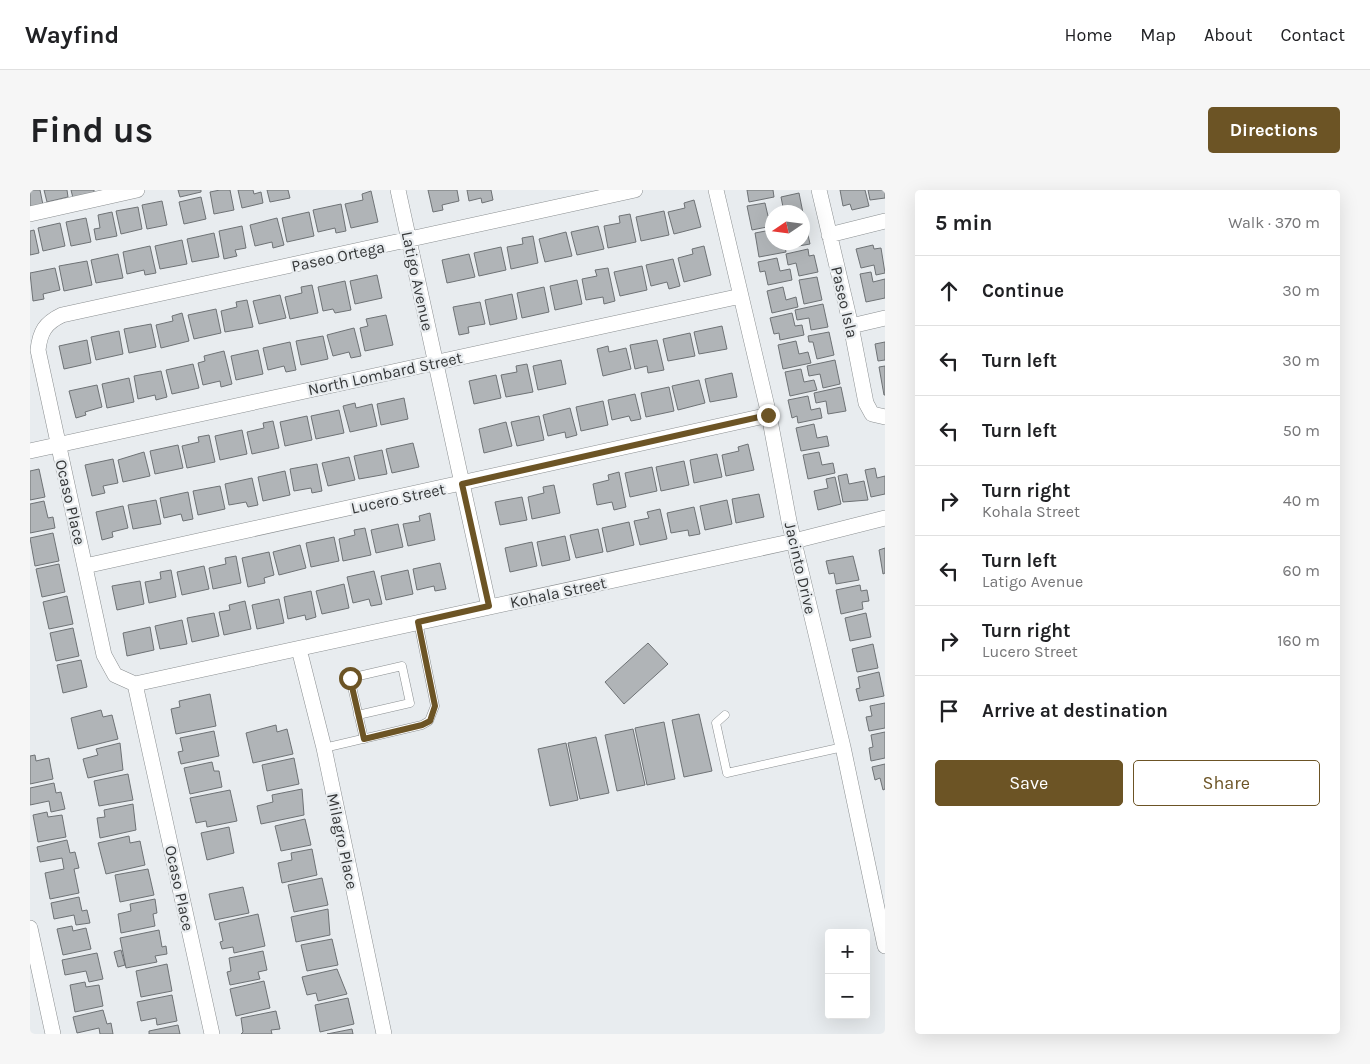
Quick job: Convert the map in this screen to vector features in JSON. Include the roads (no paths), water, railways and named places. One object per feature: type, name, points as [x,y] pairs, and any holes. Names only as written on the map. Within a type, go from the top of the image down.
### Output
[{"type":"street","points":[[30,214],[137,190]]},
{"type":"street","name":"Latigo Avenue","points":[[398,190],[489,606]]},
{"type":"street","name":"Paseo Ortega","points":[[44,326],[62,315],[635,190]]},
{"type":"street","name":"Jacinto Drive","points":[[716,190],[768,415],[794,541],[881,906],[885,946]]},
{"type":"street","name":"Paseo Isla","points":[[819,190],[851,326],[866,404],[878,415]]},
{"type":"street","points":[[829,235],[885,221]]},
{"type":"street","name":"North Lombard Street","points":[[30,451],[741,296]]},
{"type":"street","points":[[851,326],[885,318]]},
{"type":"street","name":"Ocaso Place","points":[[44,326],[39,338],[38,350],[104,654],[115,675],[135,684],[212,1034]]},
{"type":"street","name":"Lucero Street","points":[[85,566],[768,415]]},
{"type":"street","name":"Kohala Street","points":[[135,684],[794,541],[885,518]]},
{"type":"street","name":"Milagro Place","points":[[300,649],[324,748],[384,1034]]},
{"type":"street","points":[[30,928],[53,1034]]},
{"type":"lane","points":[[324,748],[422,725],[430,721],[435,706],[418,622]]},
{"type":"lane","points":[[358,715],[410,703],[402,666],[350,678],[358,715],[364,739]]},
{"type":"lane","points":[[725,715],[716,723],[726,773],[843,747]]}]
